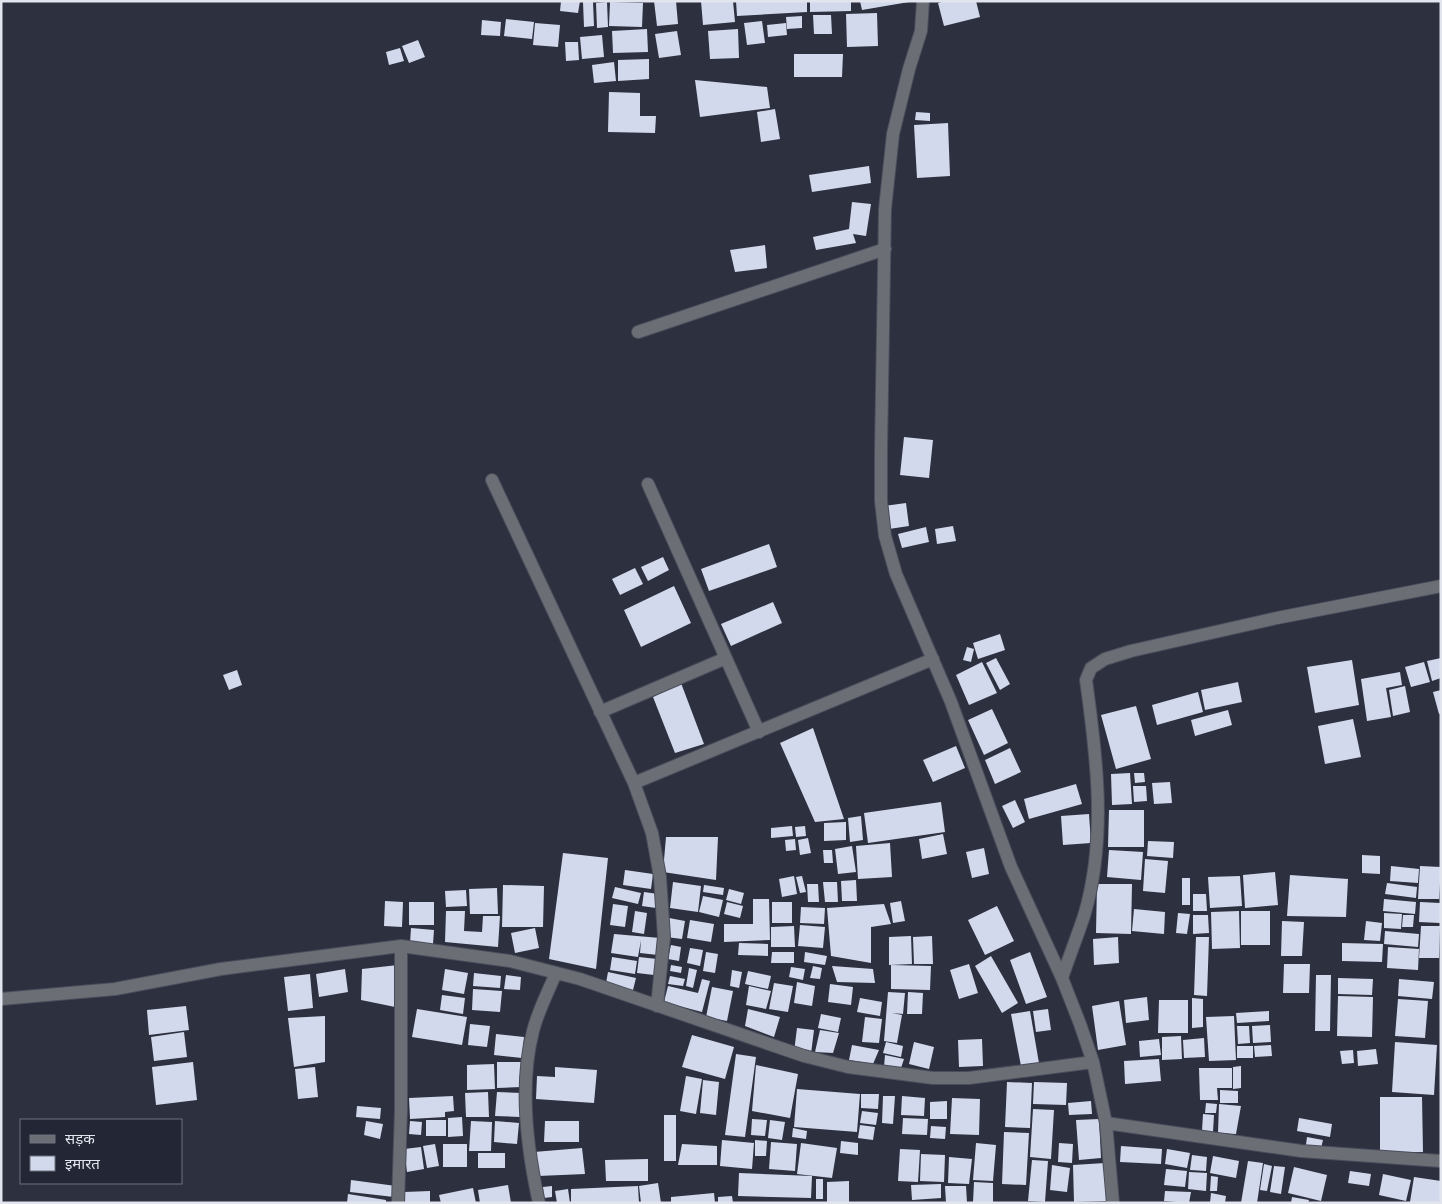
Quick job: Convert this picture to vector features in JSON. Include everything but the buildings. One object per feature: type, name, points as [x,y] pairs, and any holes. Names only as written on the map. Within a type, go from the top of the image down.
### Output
[{"type":"street","points":[[923,1],[921,31],[909,69],[891,151],[885,210],[881,501],[885,536],[896,574],[951,702],[1011,867],[1062,978],[1093,1062],[1106,1123],[1113,1203]]},
{"type":"street","points":[[638,332],[885,249]]},
{"type":"street","points":[[492,480],[634,783],[652,832],[660,877],[664,937],[657,1006]]},
{"type":"street","points":[[648,484],[759,732]]},
{"type":"street","points":[[1062,978],[1084,915],[1093,870],[1099,818],[1097,760],[1086,680],[1091,668],[1105,659],[1131,651],[1277,618],[1441,586]]},
{"type":"street","points":[[600,712],[726,658]]},
{"type":"street","points":[[634,783],[933,660]]},
{"type":"street","points":[[1,999],[115,989],[220,969],[401,946],[510,961],[580,979],[804,1056],[848,1067],[933,1078],[969,1078],[1093,1062]]},
{"type":"street","points":[[398,1203],[401,1110],[401,946]]},
{"type":"street","points":[[539,1203],[533,1175],[528,1124],[526,1069],[533,1030],[556,973]]},
{"type":"street","points":[[1106,1123],[1300,1151],[1441,1161]]}]
